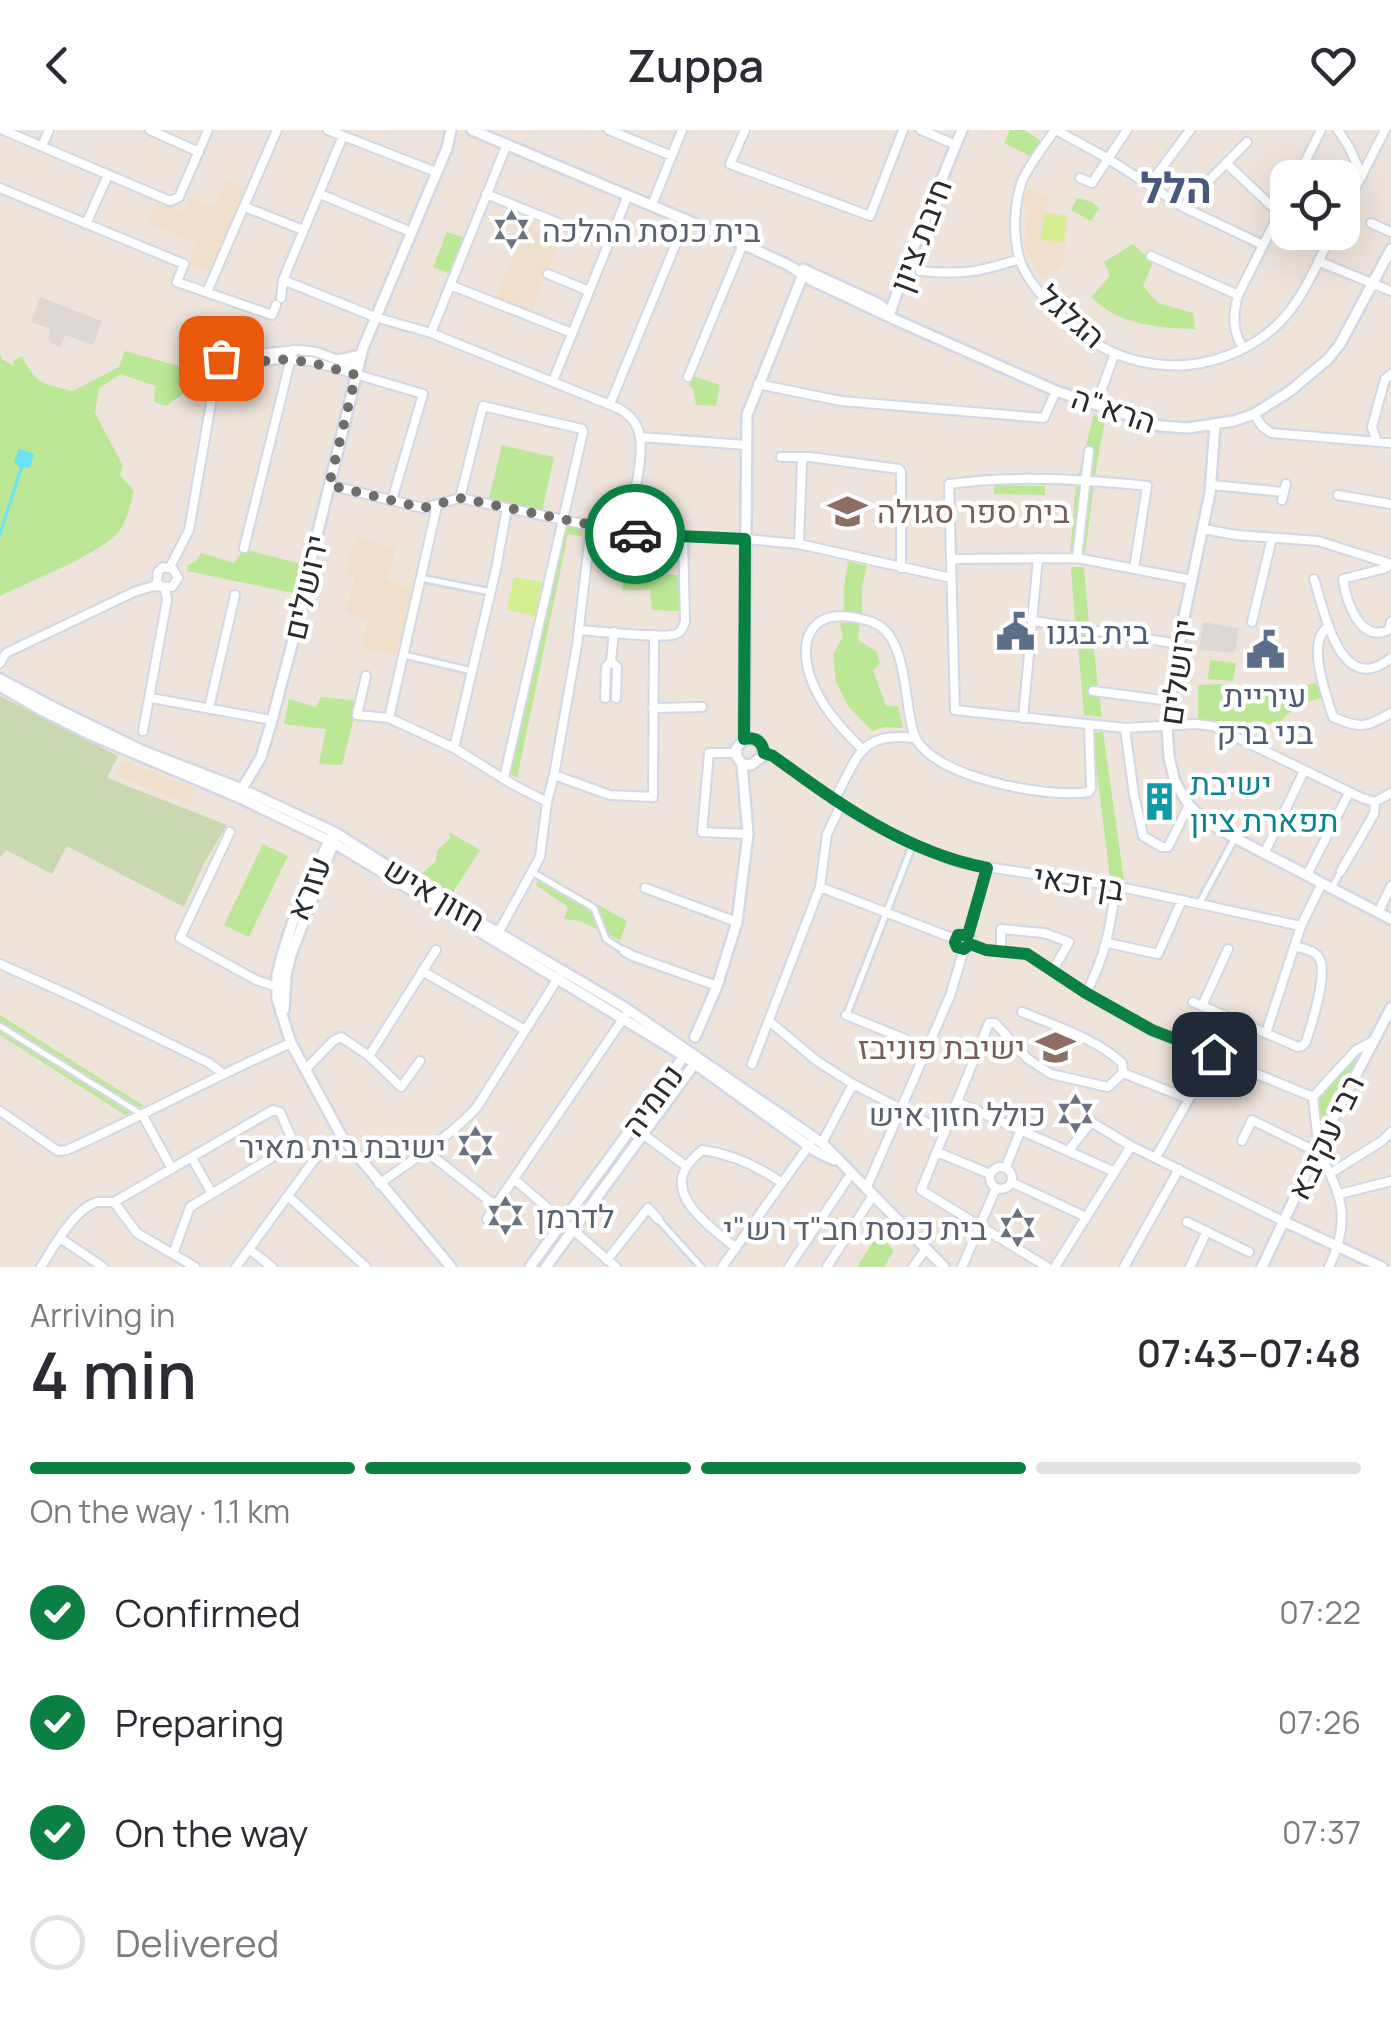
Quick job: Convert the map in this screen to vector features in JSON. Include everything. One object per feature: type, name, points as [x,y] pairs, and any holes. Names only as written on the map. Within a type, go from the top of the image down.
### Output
[{"type":"street","points":[[3,130],[172,201],[178,197],[208,130]]},
{"type":"street","points":[[42,146],[49,130]]},
{"type":"street","points":[[150,130],[199,152]]},
{"type":"street","points":[[207,292],[277,130]]},
{"type":"street","points":[[328,130],[436,172]]},
{"type":"street","name":"ירושלים","points":[[240,793],[261,757],[272,720],[361,354],[454,130]]},
{"type":"street","name":"הרא\"ה","points":[[472,130],[743,244],[790,266],[804,277],[1056,391],[1160,426],[1215,425],[1254,414],[1290,391],[1328,359],[1391,249]]},
{"type":"street","points":[[610,130],[672,156]]},
{"type":"street","points":[[652,205],[682,130]]},
{"type":"street","points":[[745,130],[730,164],[870,216],[903,130]]},
{"type":"street","points":[[921,130],[951,147]]},
{"type":"street","name":"חיבת ציון","points":[[886,311],[895,298],[951,147],[962,130]]},
{"type":"street","points":[[1055,130],[1183,207],[1263,245]]},
{"type":"street","name":"הגלגל","points":[[1055,130],[1021,184],[1016,218],[1020,259],[1052,306],[1115,353],[1179,366],[1209,362],[1243,348],[1278,325],[1302,292],[1323,250]]},
{"type":"street","points":[[1080,178],[1092,182],[1127,130]]},
{"type":"street","points":[[1149,185],[1190,130]]},
{"type":"street","points":[[1306,160],[1321,130]]},
{"type":"street","points":[[1338,130],[1362,176]]},
{"type":"street","points":[[1360,180],[1384,130]]},
{"type":"street","points":[[0,188],[184,264],[177,282],[272,316],[343,136]]},
{"type":"street","points":[[1183,207],[1247,142]]},
{"type":"street","points":[[431,332],[506,144]]},
{"type":"street","points":[[1226,163],[1270,205]]},
{"type":"street","points":[[86,224],[108,175]]},
{"type":"street","points":[[320,194],[410,232]]},
{"type":"street","points":[[486,194],[608,244]]},
{"type":"street","points":[[553,380],[628,194]]},
{"type":"street","points":[[244,207],[303,230]]},
{"type":"street","points":[[610,404],[686,219]]},
{"type":"street","points":[[1371,222],[1391,232]]},
{"type":"street","points":[[1243,348],[1234,325],[1238,296],[1270,231]]},
{"type":"street","points":[[688,378],[743,244]]},
{"type":"street","points":[[1151,256],[1238,296]]},
{"type":"street","points":[[920,271],[976,272],[1020,259]]},
{"type":"street","points":[[1318,260],[1391,291]]},
{"type":"street","points":[[548,274],[589,292]]},
{"type":"street","points":[[744,739],[747,415],[804,277]]},
{"type":"street","points":[[284,280],[375,317],[431,332],[610,404],[630,416],[640,437],[636,489],[625,533]]},
{"type":"street","points":[[450,285],[572,333]]},
{"type":"street","points":[[357,371],[316,352],[220,357],[209,354],[202,360],[205,372],[292,355],[357,371],[423,394],[392,500]]},
{"type":"street","points":[[1096,405],[1115,353]]},
{"type":"street","points":[[339,360],[361,354]]},
{"type":"street","points":[[244,548],[292,355]]},
{"type":"street","points":[[170,567],[189,530],[220,357]]},
{"type":"street","points":[[1377,442],[1372,427],[1385,380],[1391,374]]},
{"type":"street","points":[[758,384],[841,401],[1044,418],[1056,391]]},
{"type":"street","points":[[460,498],[483,406],[584,432],[504,778]]},
{"type":"street","points":[[1254,414],[1271,433],[1391,443]]},
{"type":"street","name":"ירושלים","points":[[1215,425],[1211,485],[1179,644],[1167,727],[1175,782],[1204,820],[1391,919]]},
{"type":"street","points":[[640,437],[746,445]]},
{"type":"street","points":[[1078,558],[1089,451]]},
{"type":"street","points":[[781,456],[899,469],[901,568]]},
{"type":"street","points":[[799,544],[804,458]]},
{"type":"street","points":[[1134,569],[1146,486],[1085,480],[988,479],[949,484],[955,710],[1125,728],[1213,726],[1349,793],[1375,802],[1391,793]]},
{"type":"street","points":[[329,485],[423,508],[460,498],[625,533],[799,544],[951,578]]},
{"type":"street","points":[[1211,485],[1284,492]]},
{"type":"street","points":[[1338,495],[1391,504]]},
{"type":"street","points":[[388,718],[437,506]]},
{"type":"street","points":[[454,748],[506,508]]},
{"type":"street","points":[[497,936],[540,857],[591,526]]},
{"type":"street","points":[[1202,530],[1318,541],[1391,564]]},
{"type":"street","points":[[578,630],[654,635],[676,634],[684,627],[682,537]]},
{"type":"street","points":[[1252,622],[1272,538]]},
{"type":"street","points":[[1022,718],[1038,558]]},
{"type":"street","points":[[936,574],[951,559],[1078,558],[1192,580]]},
{"type":"street","points":[[1391,564],[1343,578],[1362,626],[1382,634],[1389,630],[1391,622]]},
{"type":"street","points":[[0,663],[6,653],[134,592],[153,586],[172,587],[178,575],[170,567]]},
{"type":"street","points":[[144,731],[167,600],[157,582],[158,572],[170,567]]},
{"type":"street","points":[[420,578],[490,592]]},
{"type":"street","points":[[1314,579],[1344,658],[1355,667],[1368,669],[1391,658]]},
{"type":"street","points":[[209,708],[235,595]]},
{"type":"street","points":[[862,750],[820,700],[808,671],[807,644],[817,622],[830,616],[869,620],[889,634],[897,652],[914,738]]},
{"type":"street","points":[[1034,621],[1179,644]]},
{"type":"street","points":[[1330,626],[1322,630],[1318,641],[1322,679],[1333,716],[1358,727],[1371,725],[1391,713]]},
{"type":"street","points":[[605,698],[606,666],[611,661],[614,632]]},
{"type":"street","points":[[554,775],[610,795],[653,797],[654,635]]},
{"type":"street","points":[[402,655],[472,670]]},
{"type":"street","points":[[611,661],[617,666],[616,698]]},
{"type":"street","points":[[366,676],[357,715],[388,718],[454,748],[547,802]]},
{"type":"street","name":"חזון איש","points":[[0,683],[333,839],[626,1014],[815,1142],[944,1267]]},
{"type":"street","points":[[1093,691],[1170,701]]},
{"type":"street","points":[[150,698],[272,720]]},
{"type":"street","points":[[654,708],[702,707]]},
{"type":"street","points":[[752,1064],[820,888],[827,834],[862,750],[882,737],[914,738],[947,764],[989,782],[1029,790],[1085,793],[1091,788],[1089,725]]},
{"type":"street","points":[[1125,728],[1143,836],[1168,847],[1190,806]]},
{"type":"street","points":[[695,1037],[717,986],[737,922],[748,834],[742,764],[736,753],[744,739],[758,740],[764,753],[756,764],[742,764]]},
{"type":"street","points":[[736,753],[708,753],[702,832],[748,834]]},
{"type":"street","name":"בן זכאי","points":[[764,753],[838,803],[913,844],[960,862],[1116,886],[1301,926]]},
{"type":"street","points":[[1264,854],[1304,771]]},
{"type":"street","points":[[1308,875],[1349,793]]},
{"type":"street","points":[[1266,1033],[1301,926],[1327,885],[1341,871],[1374,814],[1375,802]]},
{"type":"street","points":[[230,832],[180,938],[256,980],[277,987]]},
{"type":"street","points":[[1199,904],[1235,838]]},
{"type":"street","name":"עזרא","points":[[333,839],[292,924],[279,965],[277,999],[291,1043],[342,1137],[446,1264]]},
{"type":"street","name":"עזרא","points":[[284,1023],[290,956],[333,839]]},
{"type":"street","points":[[913,844],[846,1015],[928,1048]]},
{"type":"street","points":[[827,1267],[869,1193],[950,996],[987,868]]},
{"type":"street","points":[[532,872],[594,908],[606,940],[633,956],[717,986]]},
{"type":"street","points":[[1086,993],[1108,943],[1116,886]]},
{"type":"street","points":[[1378,913],[1391,886]]},
{"type":"street","points":[[645,888],[737,922]]},
{"type":"street","points":[[820,888],[955,939],[960,934],[967,943],[1027,954],[1152,1030],[1313,1097]]},
{"type":"street","points":[[1108,943],[1158,954],[1182,900]]},
{"type":"street","points":[[1001,952],[1001,930],[1044,933],[1069,942],[1053,970]]},
{"type":"street","points":[[1228,949],[1198,1004],[1298,1047],[1306,1042],[1316,1009],[1322,962],[1316,954],[1294,946]]},
{"type":"street","points":[[369,1056],[436,950]]},
{"type":"street","points":[[0,964],[209,1062],[222,1073]]},
{"type":"street","points":[[422,971],[525,1030]]},
{"type":"street","points":[[379,1184],[478,1107],[560,975]]},
{"type":"street","name":"רבי עקיבא","points":[[1262,1267],[1391,1008]]},
{"type":"street","points":[[1022,1012],[1111,1054],[1122,1062],[1122,1072],[1108,1087],[1051,1074],[1028,1059],[995,1023],[990,1023],[921,1190],[1051,1267],[1131,1146]]},
{"type":"street","points":[[488,1218],[626,1014]]},
{"type":"street","points":[[769,1020],[817,1061],[853,1084],[945,1132]]},
{"type":"street","points":[[0,1026],[143,1116],[172,1169]]},
{"type":"street","points":[[305,1070],[342,1037],[401,1087],[420,1061]]},
{"type":"street","points":[[1313,1097],[1356,1050],[1373,1040]]},
{"type":"street","points":[[0,1111],[58,1151],[67,1150],[291,1043]]},
{"type":"street","points":[[1156,1157],[1214,1054]]},
{"type":"street","name":"נחמיה","points":[[546,1267],[644,1135],[690,1057]]},
{"type":"street","name":"נחמיה","points":[[530,1267],[690,1057]]},
{"type":"street","points":[[1122,1072],[1190,1098]]},
{"type":"street","points":[[722,1267],[853,1084]]},
{"type":"street","points":[[1313,1097],[1322,1140]]},
{"type":"street","points":[[957,1102],[1115,1172]]},
{"type":"street","points":[[41,1267],[74,1220],[88,1208],[98,1202],[114,1202],[273,1110],[280,1112],[294,1144],[314,1160]]},
{"type":"street","points":[[1242,1141],[1252,1120],[1317,1152],[1340,1194],[1341,1234],[1329,1267]]},
{"type":"street","points":[[1069,1150],[1092,1122],[1131,1146],[1382,1267]]},
{"type":"street","points":[[1006,1167],[1021,1129]]},
{"type":"street","points":[[1331,1173],[1391,1132]]},
{"type":"street","points":[[644,1135],[686,1166]]},
{"type":"street","points":[[237,1266],[314,1160],[342,1137]]},
{"type":"street","points":[[173,1254],[190,1206],[294,1144]]},
{"type":"street","points":[[736,1248],[692,1210],[681,1186],[686,1166],[702,1150],[760,1168],[782,1183]]},
{"type":"street","points":[[426,1151],[492,1202],[498,1202]]},
{"type":"street","points":[[937,1152],[990,1174]]},
{"type":"street","points":[[192,1158],[211,1192]]},
{"type":"street","points":[[998,1166],[1006,1167],[1012,1175],[1011,1182],[1003,1189],[996,1188],[991,1184],[990,1174],[998,1166]]},
{"type":"street","points":[[1124,1267],[1179,1169]]},
{"type":"street","points":[[789,1267],[851,1174]]},
{"type":"street","points":[[514,1179],[616,1267]]},
{"type":"street","points":[[1340,1194],[1391,1181]]},
{"type":"street","points":[[1011,1182],[1086,1218]]},
{"type":"street","points":[[962,1267],[996,1188]]},
{"type":"street","points":[[288,1196],[366,1267]]},
{"type":"street","points":[[114,1202],[137,1233],[195,1267]]},
{"type":"street","points":[[608,1260],[648,1208],[701,1267]]},
{"type":"street","points":[[1187,1222],[1249,1252]]},
{"type":"street","points":[[1190,1267],[1207,1231]]},
{"type":"street","points":[[60,1238],[102,1267]]},
{"type":"street","points":[[249,1249],[272,1267]]},
{"type":"street","points":[[913,1267],[925,1250]]},
{"type":"shaded area","points":[[228,180],[249,189],[213,273],[189,263],[195,243],[148,222],[159,200],[183,211],[190,198],[213,208]]},
{"type":"shaded area","points":[[1029,188],[1050,198],[1045,211],[1069,216],[1063,266],[1041,279],[1024,245],[1029,210],[1020,201]]},
{"type":"shaded area","points":[[531,218],[563,231],[531,314],[495,298]]},
{"type":"shaded area","points":[[40,297],[102,321],[93,345],[65,335],[60,347],[53,344],[48,339],[50,329],[31,322]]},
{"type":"shaded area","points":[[356,537],[396,548],[387,580],[415,589],[395,656],[360,646],[368,620],[345,613],[355,577],[346,574]]},
{"type":"shaded area","points":[[1203,622],[1239,628],[1235,653],[1199,650]]},
{"type":"shaded area","points":[[123,761],[195,788],[189,804],[117,776]]},
{"type":"green space","points":[[1010,130],[1024,130],[1043,142],[1032,157],[1004,143]]},
{"type":"green space","points":[[1077,198],[1099,208],[1091,221],[1071,210]]},
{"type":"green space","points":[[1045,213],[1066,217],[1064,242],[1041,240]]},
{"type":"green space","points":[[447,232],[467,239],[453,275],[433,267]]},
{"type":"green space","points":[[1133,244],[1153,262],[1143,286],[1158,303],[1193,313],[1195,329],[1153,326],[1126,319],[1091,297],[1110,276],[1104,262]]},
{"type":"green space","points":[[125,351],[196,371],[209,381],[207,387],[191,388],[166,406],[154,402],[155,386],[121,374],[99,388],[95,413],[123,466],[120,475],[134,491],[125,521],[98,548],[0,596],[0,353],[2,359],[14,366],[13,361],[22,356],[41,381],[73,391],[119,367]]},
{"type":"green space","points":[[693,376],[720,385],[716,406],[696,405],[693,388],[689,386]]},
{"type":"green space","points":[[1094,414],[1106,418],[1085,553],[1070,553],[1076,485]]},
{"type":"green space","points":[[502,445],[554,457],[542,512],[489,499]]},
{"type":"green space","points":[[994,485],[1045,486],[1045,495],[994,494]]},
{"type":"green space","points":[[564,524],[584,528],[582,536],[568,534],[517,778],[508,772]]},
{"type":"green space","points":[[244,549],[301,564],[293,593],[187,571],[201,553],[234,563]]},
{"type":"green space","points":[[848,561],[867,566],[862,615],[844,613]]},
{"type":"green space","points":[[1071,567],[1084,567],[1089,623],[1075,622]]},
{"type":"green space","points":[[649,574],[679,575],[679,611],[652,610],[650,590],[622,590],[623,581],[649,581]]},
{"type":"green space","points":[[514,577],[542,582],[535,616],[507,610]]},
{"type":"green space","points":[[840,623],[860,623],[858,640],[876,651],[880,663],[873,670],[886,706],[898,706],[903,728],[872,731],[848,706],[836,682],[833,654],[843,637]]},
{"type":"green space","points":[[1077,634],[1092,636],[1102,717],[1084,715]]},
{"type":"green space","points":[[1210,660],[1236,663],[1233,681],[1208,679]]},
{"type":"green space","points":[[1320,682],[1325,697],[1298,704],[1281,721],[1248,729],[1198,720],[1198,685],[1286,690]]},
{"type":"green space","points":[[0,696],[118,756],[107,778],[227,825],[184,907],[67,846],[52,874],[6,850],[0,857]]},
{"type":"green space","points":[[321,697],[358,701],[342,765],[319,764],[326,729],[284,724],[289,699],[316,707]]},
{"type":"green space","points":[[1103,732],[1124,880],[1110,878],[1092,733]]},
{"type":"green space","points":[[449,832],[480,850],[450,897],[422,874],[436,861],[437,851],[450,838]]},
{"type":"green space","points":[[263,844],[288,856],[249,937],[224,925]]},
{"type":"green space","points":[[541,873],[627,921],[620,940],[580,921],[564,919],[568,907],[536,885]]},
{"type":"green space","points":[[0,1015],[144,1106],[125,1115],[0,1035]]},
{"type":"green space","points":[[1363,1051],[1322,1133],[1316,1098]]},
{"type":"green space","points":[[878,1234],[894,1250],[884,1267],[857,1267]]},
{"type":"water","points":[[19,449],[34,454],[30,467],[23,468],[0,538],[20,467],[14,462]]},
{"type":"way so far","points":[[221,358],[222,368],[277,359],[310,362],[356,375],[329,485],[423,508],[460,498],[635,534]]},
{"type":"place","name":"בית כנסת ההלכה","points":[[512,230]]},
{"type":"place","name":"בית ספר סגולה","points":[[847,511]]},
{"type":"place","name":"בית בגנו","points":[[1016,632]]},
{"type":"place","name":"עיריית בני ברק","points":[[1265,650]]},
{"type":"place","name":"ישיבת תפארת ציון","points":[[1160,801]]},
{"type":"place","name":"ישיבת פוניבז","points":[[1055,1047]]},
{"type":"place","name":"כולל חזון איש","points":[[1076,1114]]},
{"type":"place","name":"ישיבת בית מאיר","points":[[476,1146]]},
{"type":"place","name":"לדרמן","points":[[506,1216]]},
{"type":"place","name":"בית כנסת חב\"ד רש\"י","points":[[1017,1228]]},
{"type":"district","name":"הלל","points":[[1176,187]]},
{"type":"route","points":[[635,534],[745,539],[744,739],[758,740],[764,753],[853,813],[934,854],[987,868],[968,935],[956,937],[957,947],[964,949],[970,944],[986,950],[1027,954],[1152,1030],[1214,1054]]}]
